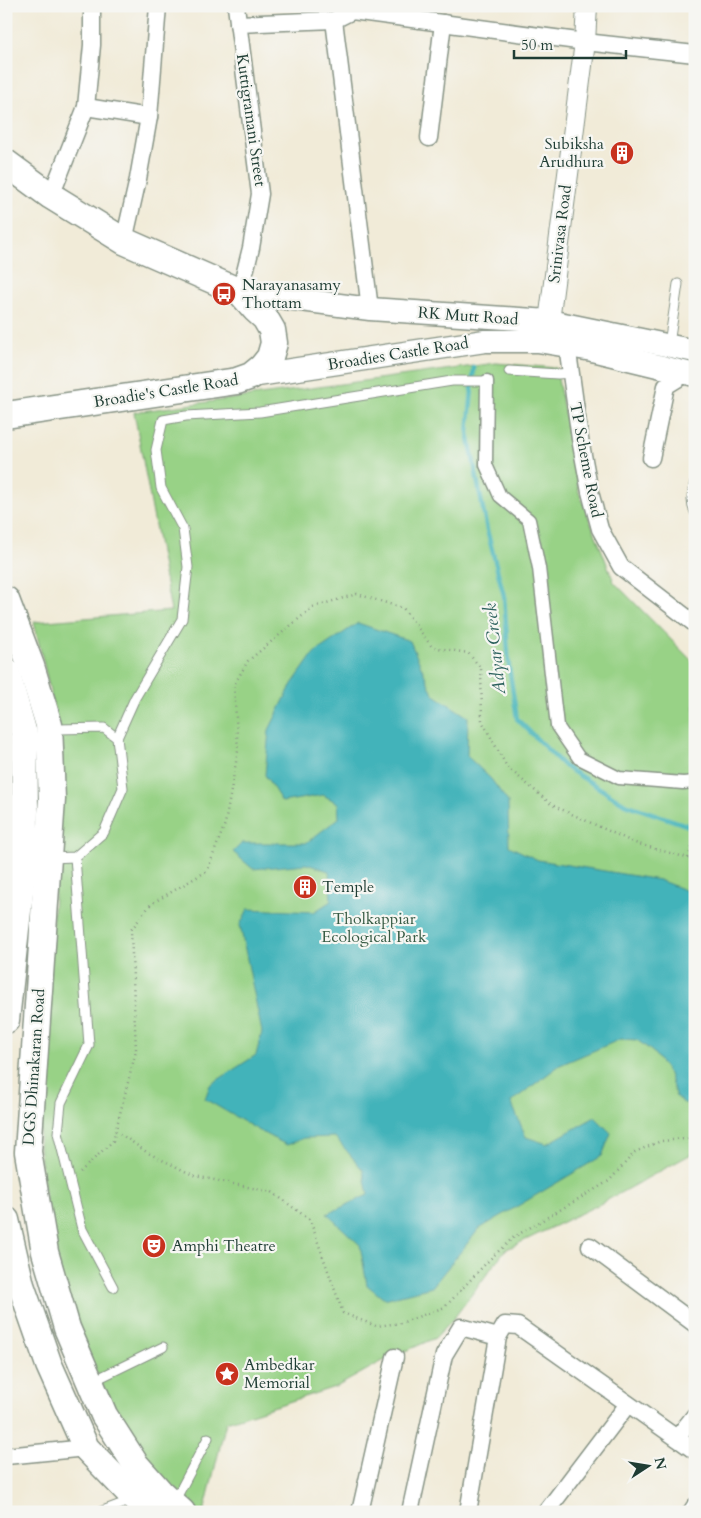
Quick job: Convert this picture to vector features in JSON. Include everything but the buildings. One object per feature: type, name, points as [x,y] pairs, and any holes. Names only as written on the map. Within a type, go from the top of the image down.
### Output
[{"type":"main road","points":[[6,163],[51,196],[124,241],[240,292]]},
{"type":"main road","name":"RK Mutt Road","points":[[240,292],[554,336],[669,344],[695,351]]},
{"type":"main road","name":"Broadie's Castle Road","points":[[6,415],[237,381],[251,376],[270,357],[274,344],[272,330],[265,318],[240,292]]},
{"type":"main road","name":"RK Mutt Road","points":[[554,336],[691,374]]},
{"type":"main road","name":"Broadies Castle Road","points":[[251,376],[485,341],[554,336]]},
{"type":"main road","name":"DGS Dhinakaran Road","points":[[6,600],[49,725],[52,799],[28,1152],[45,1252],[68,1328],[104,1415],[136,1465],[156,1506]]},
{"type":"main road","name":"DGS Dhinakaran Road","points":[[6,671],[24,734],[25,811],[24,855],[6,1020]]},
{"type":"main road","points":[[6,1220],[21,1285],[49,1365],[86,1448],[156,1506]]},
{"type":"street","points":[[51,196],[86,107],[92,46],[92,6]]},
{"type":"street","points":[[124,241],[149,117],[158,6]]},
{"type":"street","name":"Kuttigramani Street","points":[[236,6],[260,194],[251,248],[240,292]]},
{"type":"street","name":"Srinivasa Road","points":[[554,336],[588,6]]},
{"type":"street","points":[[238,24],[334,20],[352,9],[585,42],[695,54]]},
{"type":"street","points":[[334,20],[370,309]]},
{"type":"street","points":[[429,138],[443,23]]},
{"type":"street","points":[[86,107],[149,117]]},
{"type":"street","name":"TP Scheme Road","points":[[554,336],[570,373],[590,492],[600,530],[621,566],[695,624]]},
{"type":"street","points":[[651,458],[666,386],[691,374]]},
{"type":"street","points":[[484,381],[486,465],[500,496],[529,520],[539,568],[557,726],[579,758],[620,778],[683,784],[695,782]]},
{"type":"street","points":[[590,1246],[695,1324]]},
{"type":"street","points":[[468,1512],[498,1337],[505,1325],[518,1326],[695,1451]]},
{"type":"street","points":[[410,1512],[444,1355],[461,1327],[498,1337]]},
{"type":"street","points":[[360,1512],[395,1357]]},
{"type":"street","points":[[546,1512],[628,1404]]},
{"type":"street","points":[[677,1438],[695,1415]]},
{"type":"street","points":[[6,1456],[86,1448]]},
{"type":"street","points":[[691,1512],[695,1506]]},
{"type":"lane","points":[[669,344],[678,284]]},
{"type":"lane","points":[[509,370],[558,374],[570,373]]},
{"type":"lane","points":[[48,858],[75,857],[104,832],[123,788],[117,738],[135,698],[182,618],[188,566],[184,529],[162,488],[156,450],[163,420],[186,416],[260,412],[452,381],[484,381]]},
{"type":"lane","points":[[695,482],[692,505],[695,512]]},
{"type":"lane","points":[[49,725],[59,729],[104,728],[117,738]]},
{"type":"lane","points":[[75,857],[89,1045],[61,1103],[58,1133],[82,1229],[113,1287]]},
{"type":"lane","points":[[90,1382],[163,1347]]},
{"type":"lane","points":[[100,1512],[156,1506],[208,1438]]},
{"type":"path","points":[[70,1182],[113,1141],[136,1050],[131,930],[151,904],[207,871],[225,824],[238,751],[234,685],[248,661],[313,607],[357,594],[403,608],[432,647],[468,653],[481,668],[482,721],[507,767],[552,805],[635,843],[695,860]]},
{"type":"path","points":[[688,858],[695,837]]},
{"type":"path","points":[[116,1131],[148,1153],[195,1176],[272,1192],[288,1203],[310,1220],[343,1313],[376,1326],[401,1324],[445,1307],[490,1259],[514,1237],[608,1181],[635,1152],[660,1141],[695,1138]]},
{"type":"green space","name":"Tholkappiar Ecological Park","points":[[496,363],[556,368],[579,492],[614,582],[695,664],[695,1152],[600,1204],[505,1250],[454,1318],[435,1338],[381,1362],[338,1386],[226,1422],[204,1512],[197,1512],[149,1465],[109,1398],[77,1333],[51,1243],[39,1146],[63,747],[34,622],[171,611],[134,412]]},
{"type":"water","points":[[358,623],[410,641],[433,694],[468,717],[467,756],[491,779],[508,802],[509,846],[538,860],[659,880],[695,894],[695,1104],[684,1103],[676,1097],[669,1074],[653,1052],[637,1040],[621,1039],[560,1065],[511,1102],[526,1137],[547,1144],[595,1117],[611,1133],[602,1156],[479,1229],[432,1287],[384,1299],[367,1285],[360,1245],[327,1214],[368,1195],[363,1170],[335,1137],[304,1138],[287,1145],[205,1099],[210,1085],[256,1055],[262,1032],[240,925],[248,909],[314,912],[331,901],[329,871],[306,864],[253,869],[233,852],[242,843],[306,843],[339,818],[338,803],[323,795],[282,802],[265,775],[269,730],[292,684],[314,653]]},
{"type":"waterway","name":"Adyar Creek","points":[[474,367],[468,433],[487,530],[504,596],[509,667],[517,719],[564,766],[625,804],[695,828]]},
{"type":"place","name":"Subiksha Arudhura","points":[[622,153]]},
{"type":"place","name":"Narayanasamy Thottam","points":[[224,294]]},
{"type":"place","name":"Temple","points":[[305,887]]},
{"type":"place","name":"Amphi Theatre","points":[[154,1246]]},
{"type":"place","name":"Ambedkar Memorial","points":[[227,1374]]}]
